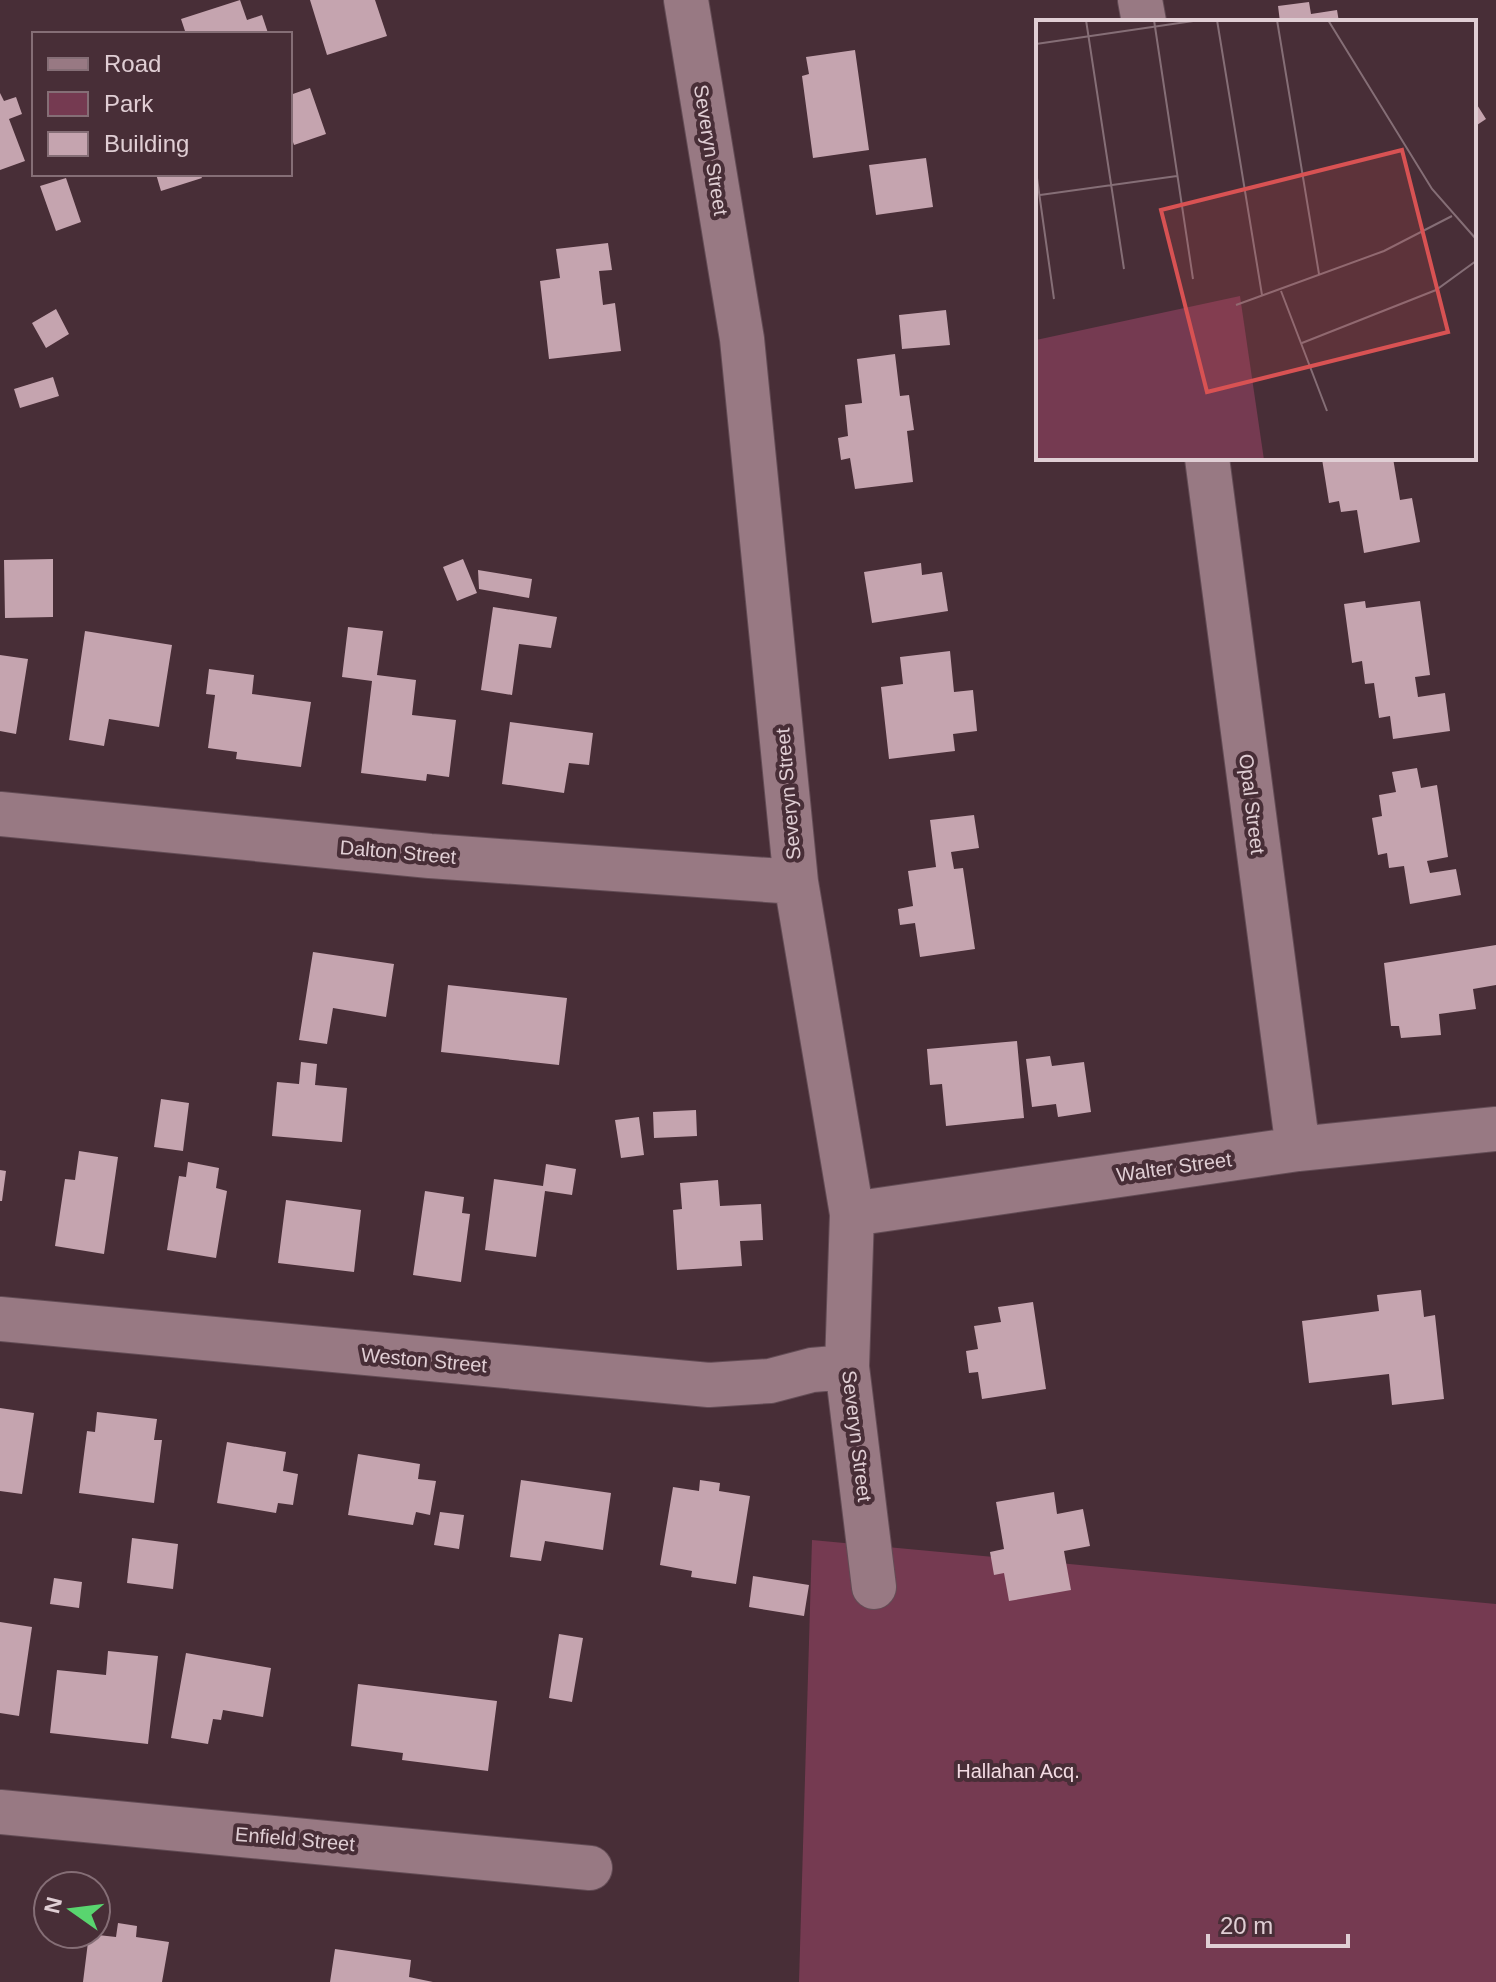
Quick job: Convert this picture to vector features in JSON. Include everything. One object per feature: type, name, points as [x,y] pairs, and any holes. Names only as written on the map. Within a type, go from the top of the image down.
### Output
[{"type":"street","name":"Severyn Street","points":[[686,0],[742,339],[796,882],[852,1214],[847,1367],[874,1587]]},
{"type":"street","points":[[1140,0],[1144,20]]},
{"type":"street","name":"Opal Street","points":[[1207,460],[1298,1149]]},
{"type":"street","name":"Dalton Street","points":[[0,814],[430,856],[796,882]]},
{"type":"street","name":"Walter Street","points":[[852,1214],[1298,1149],[1496,1129]]},
{"type":"street","name":"Weston Street","points":[[0,1319],[709,1385],[770,1381],[812,1370],[847,1367]]},
{"type":"street","name":"Enfield Street","points":[[0,1812],[590,1868]]},
{"type":"green space","name":"Hallahan Acq.","points":[[812,1540],[1496,1604],[1496,1982],[799,1982]]},
{"type":"building","points":[[240,0],[247,20],[262,15],[268,32],[185,32],[181,19]]},
{"type":"building","points":[[310,0],[375,0],[387,36],[327,55]]},
{"type":"building","points":[[1309,2],[1311,14],[1337,10],[1339,20],[1280,20],[1278,6]]},
{"type":"building","points":[[855,50],[869,150],[813,158],[802,76],[809,74],[806,57]]},
{"type":"building","points":[[310,88],[326,134],[294,145],[292,94]]},
{"type":"building","points":[[0,93],[4,101],[16,97],[22,114],[9,119],[25,161],[0,170]]},
{"type":"building","points":[[1476,103],[1486,119],[1476,126]]},
{"type":"building","points":[[926,158],[933,207],[876,215],[869,165]]},
{"type":"building","points":[[157,176],[202,178],[161,191]]},
{"type":"building","points":[[66,178],[81,222],[56,231],[40,186]]},
{"type":"building","points":[[608,243],[612,270],[599,271],[603,305],[615,303],[621,351],[549,359],[540,281],[560,278],[556,249]]},
{"type":"building","points":[[56,309],[69,334],[46,348],[32,323]]},
{"type":"building","points":[[946,310],[950,345],[902,349],[899,315]]},
{"type":"building","points":[[895,354],[900,396],[909,395],[914,430],[907,431],[913,482],[855,489],[850,458],[841,460],[838,438],[848,436],[845,405],[862,403],[857,359]]},
{"type":"building","points":[[53,377],[59,396],[20,408],[14,389]]},
{"type":"building","points":[[1322,460],[1393,460],[1400,500],[1412,498],[1420,542],[1364,553],[1357,510],[1341,512],[1339,501],[1329,503]]},
{"type":"building","points":[[53,559],[53,617],[5,618],[4,560]]},
{"type":"building","points":[[463,559],[477,593],[457,601],[443,567]]},
{"type":"building","points":[[921,563],[922,575],[942,572],[948,611],[872,623],[864,572]]},
{"type":"building","points":[[478,570],[532,579],[529,598],[479,589]]},
{"type":"building","points":[[1365,601],[1366,608],[1420,601],[1430,675],[1415,677],[1418,697],[1445,693],[1450,731],[1393,739],[1390,716],[1379,718],[1374,683],[1365,684],[1362,661],[1352,663],[1344,604]]},
{"type":"building","points":[[493,607],[557,617],[551,648],[519,644],[512,695],[481,690]]},
{"type":"building","points":[[348,627],[383,631],[377,675],[416,680],[412,715],[456,720],[449,777],[427,774],[426,781],[361,773],[372,681],[342,677]]},
{"type":"building","points":[[85,631],[172,645],[159,727],[109,719],[104,746],[69,740]]},
{"type":"building","points":[[950,651],[954,692],[973,690],[977,731],[953,734],[955,751],[889,759],[881,687],[903,684],[900,657]]},
{"type":"building","points":[[0,655],[28,659],[16,734],[0,731]]},
{"type":"building","points":[[209,669],[254,675],[252,694],[311,702],[301,767],[236,759],[237,752],[208,748],[215,695],[206,694]]},
{"type":"building","points":[[510,722],[593,733],[589,765],[569,763],[564,793],[502,784]]},
{"type":"building","points":[[1417,768],[1421,788],[1437,785],[1448,857],[1427,861],[1430,873],[1456,869],[1461,895],[1410,904],[1404,866],[1389,868],[1387,853],[1378,855],[1372,818],[1382,816],[1379,795],[1396,792],[1392,772]]},
{"type":"building","points":[[974,815],[979,848],[951,852],[954,869],[963,868],[975,949],[920,957],[915,923],[900,925],[898,909],[913,906],[908,871],[936,867],[930,820]]},
{"type":"building","points":[[1496,945],[1496,985],[1473,989],[1476,1009],[1439,1014],[1441,1035],[1401,1038],[1399,1026],[1391,1026],[1384,963]]},
{"type":"building","points":[[313,952],[394,964],[386,1017],[333,1008],[327,1044],[299,1040]]},
{"type":"building","points":[[448,985],[567,998],[559,1065],[441,1052]]},
{"type":"building","points":[[1017,1041],[1024,1118],[946,1126],[942,1084],[930,1085],[927,1049]]},
{"type":"building","points":[[1050,1056],[1052,1066],[1084,1062],[1091,1112],[1058,1117],[1056,1104],[1032,1107],[1026,1059]]},
{"type":"building","points":[[301,1062],[317,1064],[315,1085],[347,1088],[342,1142],[272,1136],[277,1082],[299,1084]]},
{"type":"building","points":[[161,1099],[189,1103],[183,1151],[154,1147]]},
{"type":"building","points":[[696,1110],[697,1136],[654,1138],[653,1112]]},
{"type":"building","points":[[639,1117],[644,1155],[621,1158],[615,1120]]},
{"type":"building","points":[[79,1151],[118,1157],[104,1254],[55,1246],[65,1179],[75,1180]]},
{"type":"building","points":[[188,1162],[219,1168],[216,1188],[227,1191],[216,1258],[167,1250],[179,1176],[186,1177]]},
{"type":"building","points":[[546,1164],[576,1169],[572,1195],[545,1191],[536,1257],[485,1250],[494,1179],[543,1186]]},
{"type":"building","points":[[0,1170],[6,1171],[2,1201],[0,1201]]},
{"type":"building","points":[[718,1180],[720,1206],[761,1204],[763,1240],[740,1241],[742,1266],[677,1270],[673,1210],[682,1209],[680,1183]]},
{"type":"building","points":[[425,1191],[464,1197],[462,1213],[470,1214],[461,1282],[413,1275]]},
{"type":"building","points":[[286,1200],[361,1210],[354,1272],[278,1263]]},
{"type":"building","points":[[1421,1290],[1424,1317],[1435,1315],[1444,1399],[1392,1405],[1389,1374],[1309,1383],[1302,1321],[1379,1311],[1377,1295]]},
{"type":"building","points":[[1033,1302],[1046,1389],[982,1399],[978,1372],[969,1373],[966,1351],[978,1349],[974,1326],[1001,1322],[998,1307]]},
{"type":"building","points":[[0,1408],[34,1413],[22,1494],[0,1491]]},
{"type":"building","points":[[97,1412],[157,1419],[154,1440],[162,1440],[154,1503],[79,1493],[87,1431],[95,1432]]},
{"type":"building","points":[[227,1442],[286,1452],[283,1471],[298,1474],[293,1505],[278,1503],[276,1513],[217,1503]]},
{"type":"building","points":[[358,1454],[420,1464],[418,1479],[436,1481],[430,1515],[416,1512],[413,1525],[348,1515]]},
{"type":"building","points":[[521,1480],[611,1493],[603,1550],[545,1541],[541,1561],[510,1557]]},
{"type":"building","points":[[700,1480],[720,1483],[719,1491],[750,1496],[736,1584],[691,1577],[692,1571],[660,1565],[673,1487],[699,1491]]},
{"type":"building","points":[[1054,1492],[1057,1514],[1083,1509],[1090,1546],[1064,1551],[1071,1590],[1009,1601],[1004,1573],[994,1575],[990,1552],[1004,1549],[996,1502]]},
{"type":"building","points":[[440,1512],[464,1515],[459,1549],[434,1545]]},
{"type":"building","points":[[132,1538],[178,1544],[173,1589],[127,1583]]},
{"type":"building","points":[[753,1576],[809,1585],[804,1616],[749,1607]]},
{"type":"building","points":[[54,1578],[82,1582],[79,1608],[50,1604]]},
{"type":"building","points":[[0,1622],[32,1627],[19,1716],[0,1713]]},
{"type":"building","points":[[559,1634],[583,1638],[572,1702],[549,1698]]},
{"type":"building","points":[[108,1651],[158,1656],[148,1744],[50,1733],[57,1670],[106,1675]]},
{"type":"building","points":[[186,1653],[271,1668],[263,1717],[223,1710],[221,1720],[213,1719],[208,1744],[171,1738]]},
{"type":"building","points":[[358,1684],[497,1701],[488,1771],[402,1760],[403,1753],[351,1746]]},
{"type":"building","points":[[118,1923],[137,1926],[136,1937],[169,1942],[162,1982],[83,1982],[87,1950],[112,1950],[112,1937],[116,1937]]},
{"type":"building","points":[[335,1949],[411,1960],[409,1977],[433,1982],[330,1982]]}]
